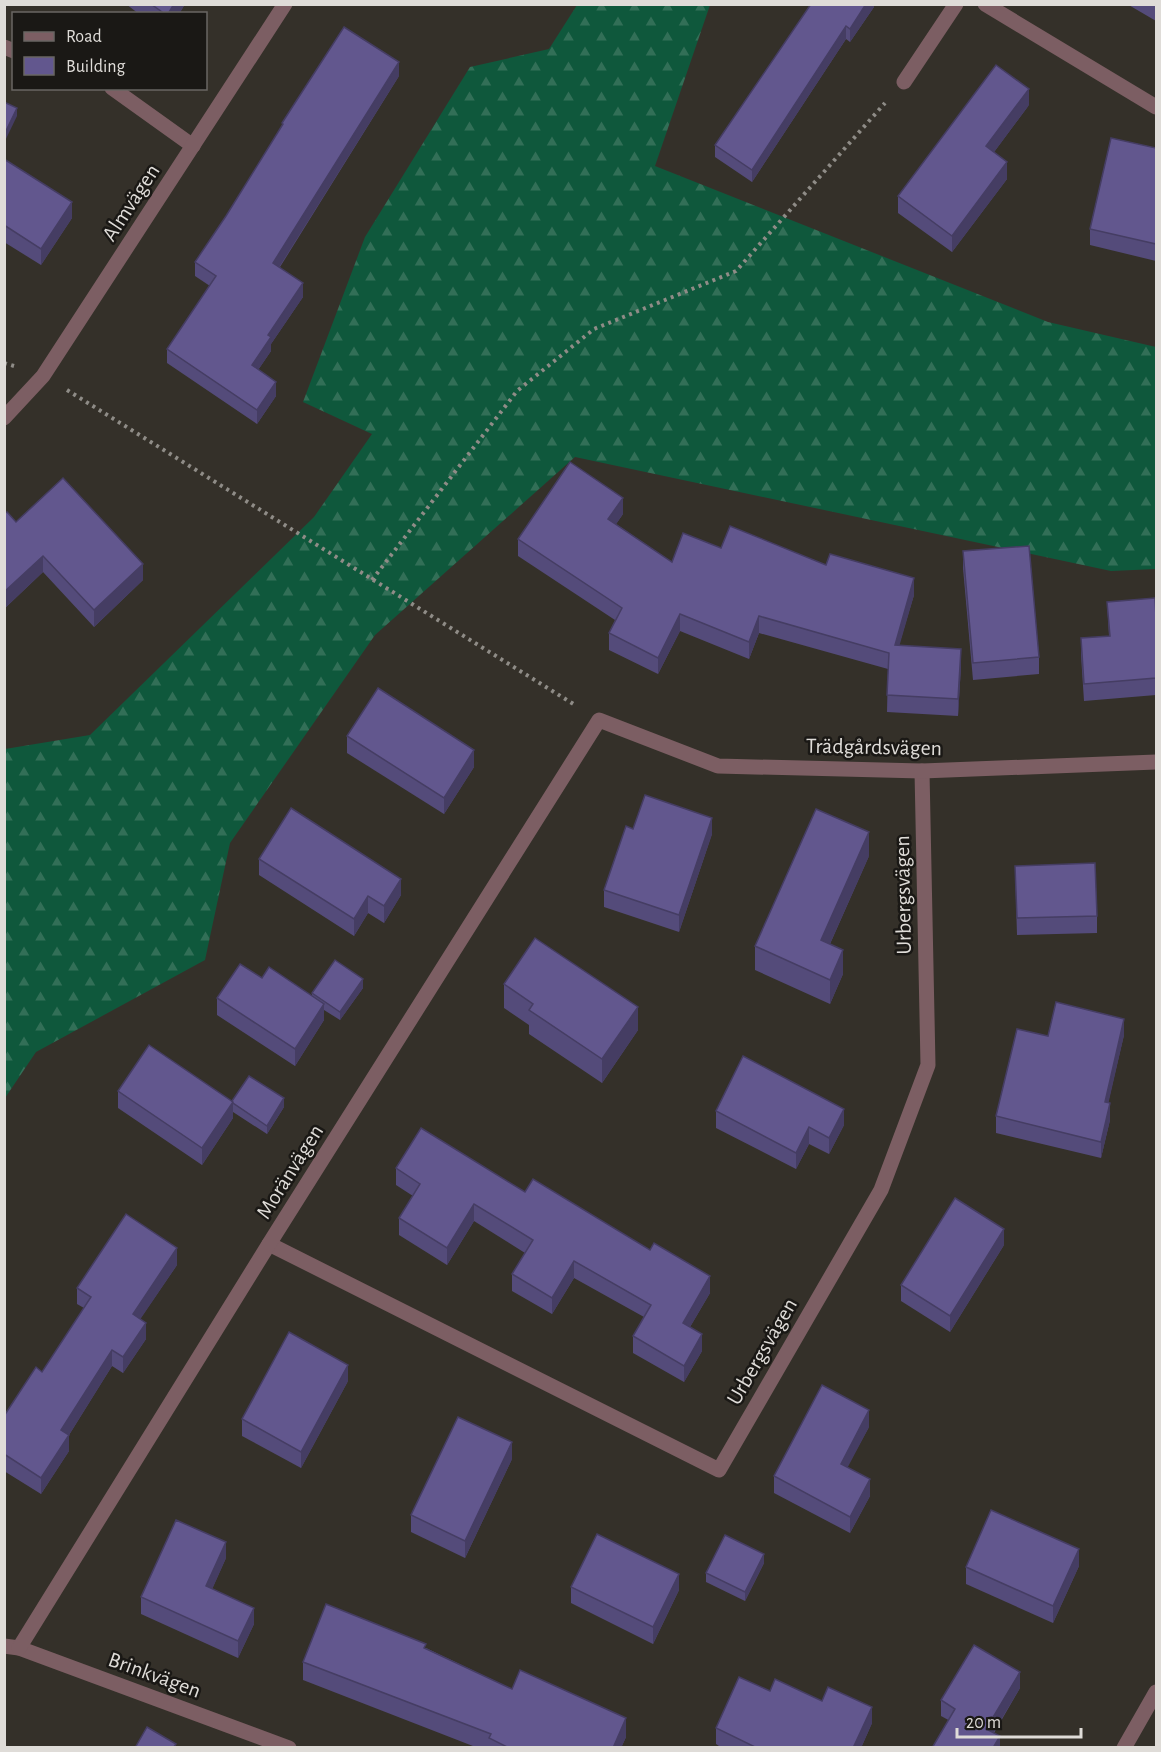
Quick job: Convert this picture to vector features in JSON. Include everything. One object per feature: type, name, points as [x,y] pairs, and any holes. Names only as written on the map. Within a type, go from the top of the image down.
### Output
[{"type":"street","name":"Almvägen","points":[[4,418],[43,376],[285,4]]},
{"type":"street","points":[[904,82],[956,4]]},
{"type":"street","points":[[985,4],[1156,107]]},
{"type":"street","points":[[115,90],[193,146]]},
{"type":"street","name":"Trädgårdsvägen","points":[[599,720],[718,766],[922,771],[1156,762]]},
{"type":"street","name":"Moränvägen","points":[[12,1647],[599,720]]},
{"type":"street","name":"Urbergsvägen","points":[[269,1244],[719,1470],[881,1190],[928,1065],[922,771]]},
{"type":"street","name":"Brinkvägen","points":[[12,1647],[289,1748]]},
{"type":"street","points":[[1124,1748],[1156,1692]]},
{"type":"path","points":[[372,580],[517,391],[594,328],[736,271],[904,82]]},
{"type":"path","points":[[43,376],[599,720]]},
{"type":"green space","points":[[577,5],[710,5],[655,166],[1048,322],[1156,347],[1156,569],[1111,571],[575,457],[375,635],[230,843],[205,960],[36,1052],[5,1098],[5,749],[90,735],[314,517],[372,434],[303,402],[365,237],[470,67],[549,49]]},
{"type":"building","points":[[151,4],[174,4],[169,12],[162,12]]},
{"type":"building","points":[[811,4],[866,4],[850,29],[846,26],[752,170],[715,145]]},
{"type":"building","points":[[344,27],[399,62],[273,263],[303,283],[268,335],[271,337],[252,365],[276,382],[257,410],[167,349],[216,276],[195,262]]},
{"type":"building","points":[[996,65],[1029,89],[986,146],[1007,162],[952,236],[898,196]]},
{"type":"building","points":[[4,102],[17,108],[4,135]]},
{"type":"building","points":[[1111,138],[1156,148],[1156,244],[1090,229]]},
{"type":"building","points":[[4,159],[72,202],[41,249],[4,225]]},
{"type":"building","points":[[570,462],[623,498],[608,519],[672,562],[683,533],[721,548],[730,526],[826,565],[830,554],[914,578],[895,645],[961,649],[958,699],[887,695],[889,653],[759,616],[749,642],[680,614],[658,658],[609,633],[622,608],[518,539]]},
{"type":"building","points":[[63,478],[143,564],[94,610],[43,556],[4,592],[4,514],[7,512],[16,522]]},
{"type":"building","points":[[1029,546],[1039,657],[973,663],[963,551]]},
{"type":"building","points":[[1155,598],[1156,678],[1084,684],[1081,638],[1110,636],[1107,602]]},
{"type":"building","points":[[378,688],[474,750],[444,798],[347,736]]},
{"type":"building","points":[[645,795],[712,818],[679,915],[604,890],[626,826],[633,829]]},
{"type":"building","points":[[291,808],[401,879],[384,906],[368,896],[354,919],[259,859]]},
{"type":"building","points":[[816,809],[869,832],[821,940],[843,950],[830,980],[755,946]]},
{"type":"building","points":[[1095,863],[1097,916],[1017,918],[1015,866]]},
{"type":"building","points":[[535,938],[638,1007],[602,1059],[529,1010],[533,1004],[504,984]]},
{"type":"building","points":[[335,960],[363,979],[340,1012],[312,993]]},
{"type":"building","points":[[240,964],[262,978],[269,967],[324,1004],[295,1049],[217,998]]},
{"type":"building","points":[[1056,1002],[1124,1019],[1105,1102],[1110,1103],[1101,1142],[996,1116],[1017,1029],[1048,1036]]},
{"type":"building","points":[[149,1045],[233,1102],[202,1148],[118,1091]]},
{"type":"building","points":[[743,1056],[844,1109],[829,1138],[809,1127],[796,1153],[716,1111]]},
{"type":"building","points":[[249,1076],[284,1098],[267,1126],[232,1101]]},
{"type":"building","points":[[421,1128],[525,1192],[533,1179],[650,1250],[654,1243],[710,1276],[683,1323],[702,1334],[684,1366],[633,1336],[651,1305],[574,1261],[552,1298],[512,1274],[533,1240],[474,1204],[447,1248],[399,1218],[420,1184],[396,1168]]},
{"type":"building","points":[[955,1198],[1004,1229],[950,1316],[901,1285]]},
{"type":"building","points":[[126,1214],[177,1248],[133,1314],[146,1323],[123,1357],[112,1350],[61,1430],[69,1435],[41,1478],[4,1454],[4,1416],[36,1367],[42,1372],[91,1297],[77,1288]]},
{"type":"building","points":[[289,1332],[348,1365],[301,1452],[242,1419]]},
{"type":"building","points":[[822,1385],[869,1410],[841,1464],[870,1479],[850,1517],[774,1476]]},
{"type":"building","points":[[458,1417],[512,1442],[465,1541],[411,1515]]},
{"type":"building","points":[[991,1510],[1079,1549],[1053,1606],[966,1567]]},
{"type":"building","points":[[176,1520],[226,1542],[206,1586],[254,1608],[238,1641],[141,1597]]},
{"type":"building","points":[[597,1534],[679,1574],[653,1627],[571,1587]]},
{"type":"building","points":[[725,1535],[764,1554],[745,1592],[706,1573]]},
{"type":"building","points":[[326,1604],[426,1644],[424,1648],[512,1689],[520,1670],[626,1718],[613,1748],[509,1748],[489,1738],[491,1734],[303,1662]]},
{"type":"building","points":[[974,1645],[1020,1672],[986,1729],[1000,1736],[993,1748],[932,1748],[955,1709],[941,1700]]},
{"type":"building","points":[[739,1677],[770,1691],[775,1679],[822,1701],[828,1687],[872,1707],[853,1748],[757,1748],[716,1728]]},
{"type":"building","points":[[147,1727],[176,1744],[173,1748],[135,1748]]}]
